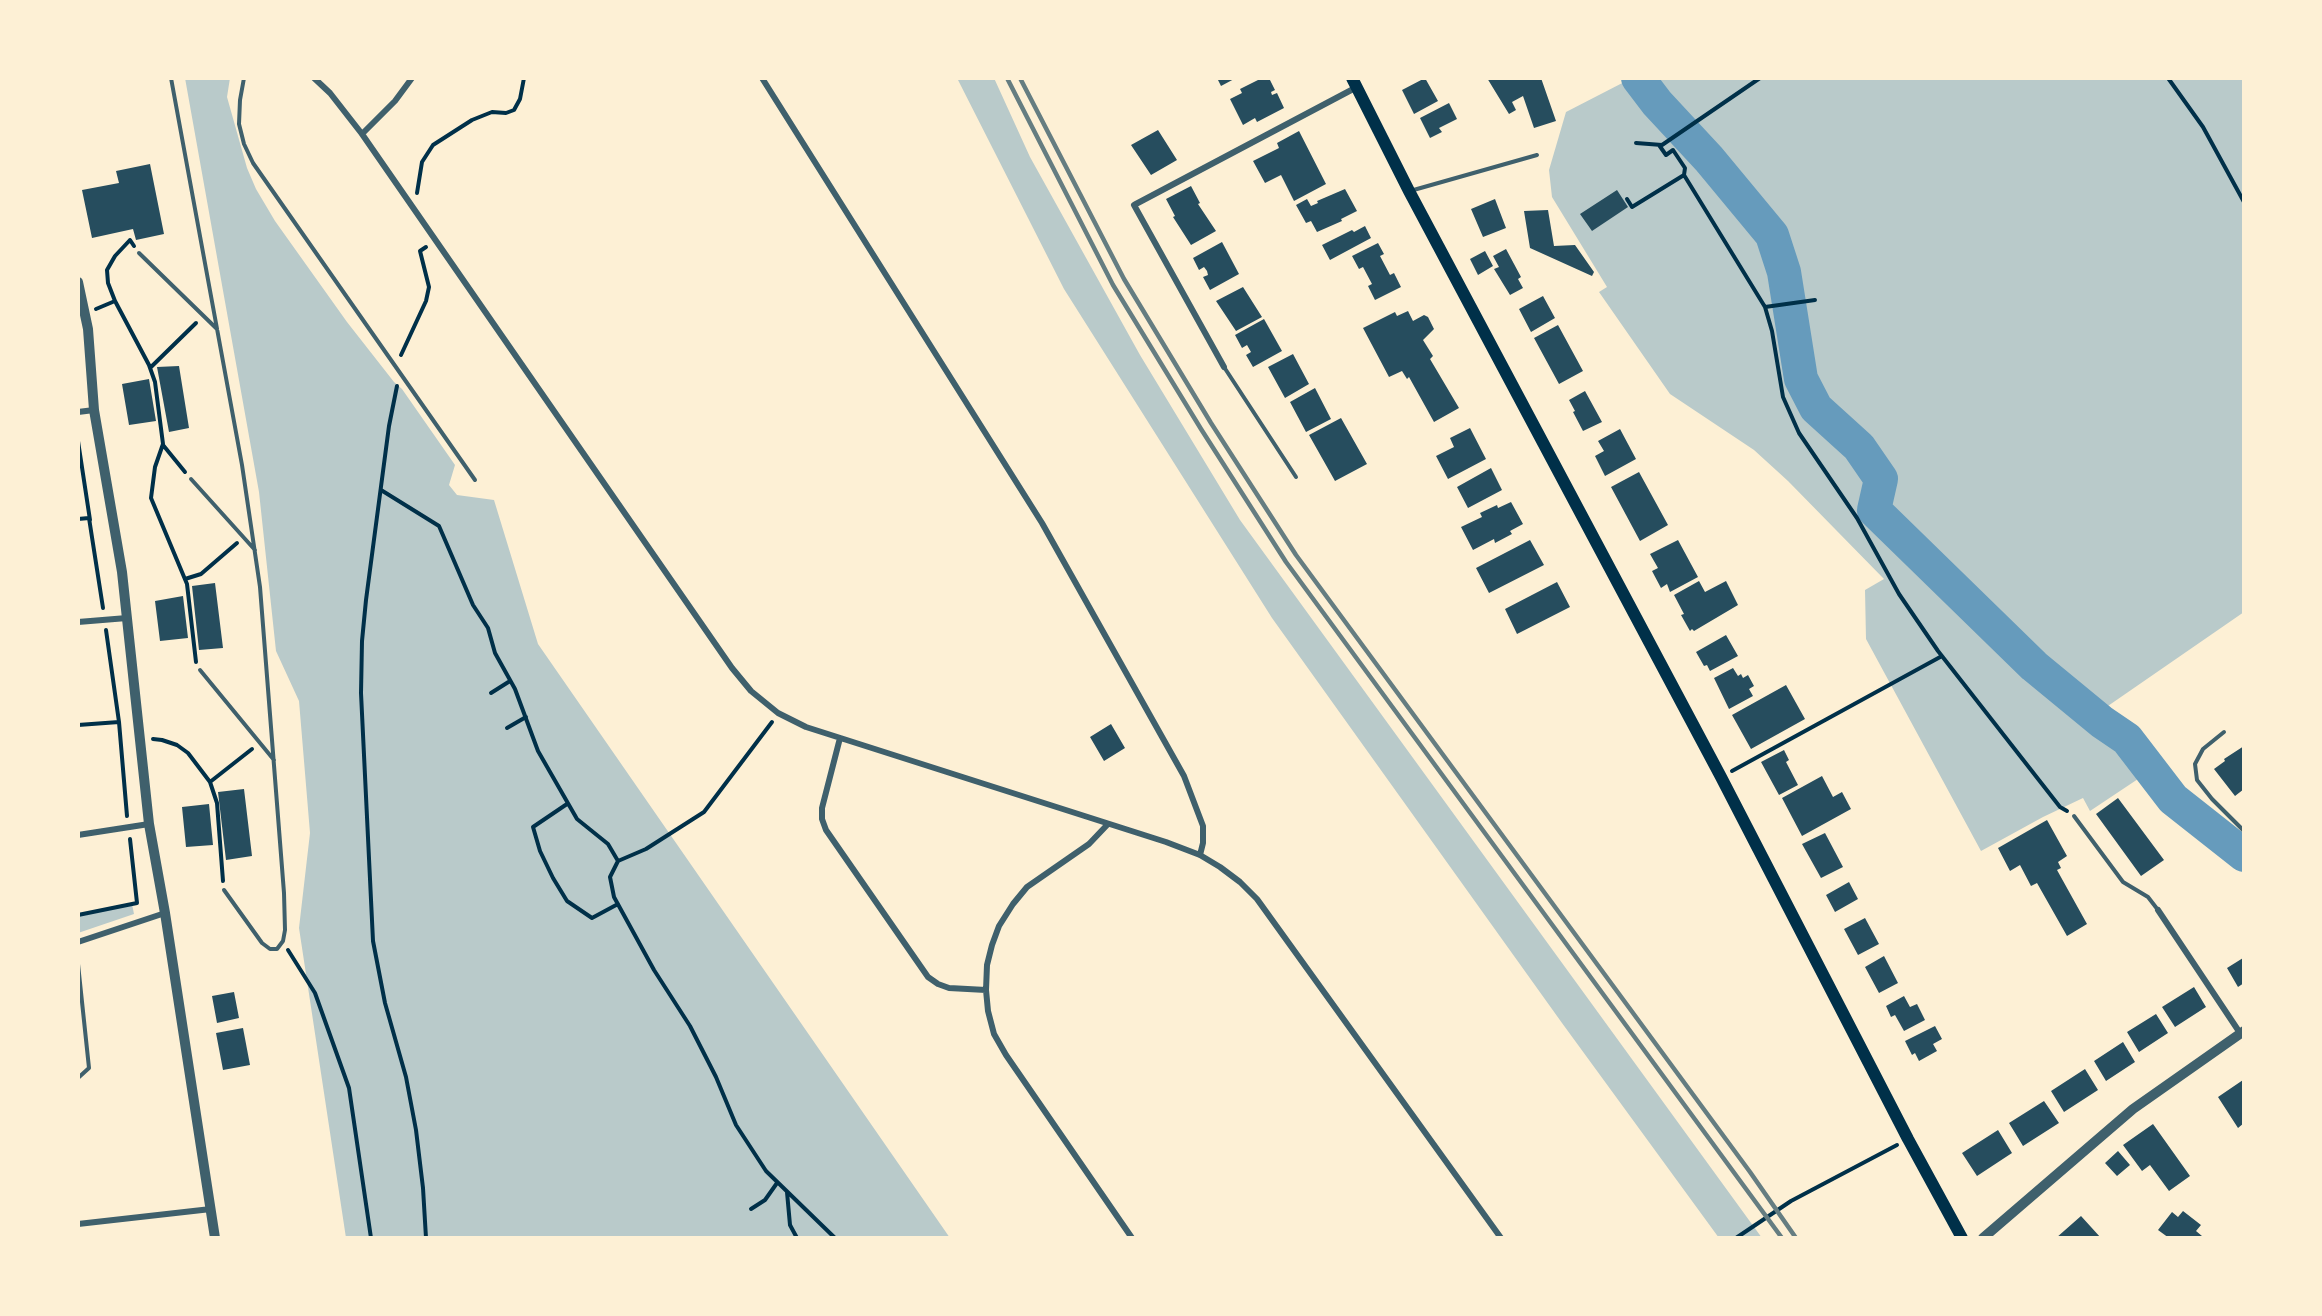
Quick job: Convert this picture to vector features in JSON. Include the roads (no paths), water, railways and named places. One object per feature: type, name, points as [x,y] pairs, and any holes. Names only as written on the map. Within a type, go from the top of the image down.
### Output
[{"type":"main road","points":[[1354,83],[1962,1238]]},
{"type":"street","points":[[314,78],[330,93],[362,134],[732,668],[751,691],[778,713],[806,727],[1200,855],[1240,882],[1257,899],[1501,1238]]},
{"type":"street","points":[[362,134],[395,101],[412,78]]},
{"type":"street","points":[[762,78],[1042,523],[1184,776],[1203,826],[1200,855]]},
{"type":"street","points":[[1224,368],[1134,205],[1354,83]]},
{"type":"street","points":[[78,282],[88,328],[94,410],[122,572],[149,824],[215,1238]]},
{"type":"street","points":[[78,412],[94,410]]},
{"type":"street","points":[[78,622],[127,618]]},
{"type":"street","points":[[840,738],[822,808],[822,819],[826,830],[928,977],[949,988],[986,990]]},
{"type":"street","points":[[78,835],[149,824]]},
{"type":"street","points":[[1108,824],[1089,844],[1027,887],[1013,904],[999,926],[992,945],[987,965],[986,990],[994,1034],[1006,1055],[1132,1238]]},
{"type":"street","points":[[1983,1238],[2133,1109],[2242,1032],[2158,910]]},
{"type":"street","points":[[78,942],[165,913]]},
{"type":"street","points":[[78,1224],[211,1209]]},
{"type":"lane","points":[[171,78],[242,465],[260,587],[284,893],[285,930],[283,941],[277,949],[270,949],[262,943],[224,890]]},
{"type":"lane","points":[[244,78],[239,124],[244,144],[253,164],[475,480]]},
{"type":"lane","points":[[1409,191],[1537,155]]},
{"type":"lane","points":[[139,254],[218,330]]},
{"type":"lane","points":[[1224,368],[1296,477]]},
{"type":"lane","points":[[191,479],[255,550]]},
{"type":"lane","points":[[200,670],[275,761]]},
{"type":"lane","points":[[2223,732],[2203,749],[2195,764],[2197,780],[2212,799],[2244,831]]},
{"type":"lane","points":[[2074,816],[2123,882],[2148,897],[2158,910]]},
{"type":"lane","points":[[78,964],[89,1068],[78,1078]]},
{"type":"waterway","points":[[1638,78],[1772,235],[1784,272],[1801,379],[1816,408],[1859,447],[1881,479],[1874,510],[2034,666],[2102,722],[2127,739],[2173,799],[2244,855]]},
{"type":"railway","points":[[1007,78],[1113,285],[1286,562],[1782,1238]]},
{"type":"railway","points":[[1020,78],[1124,279],[1211,423],[1296,555],[1750,1172],[1796,1238]]}]
